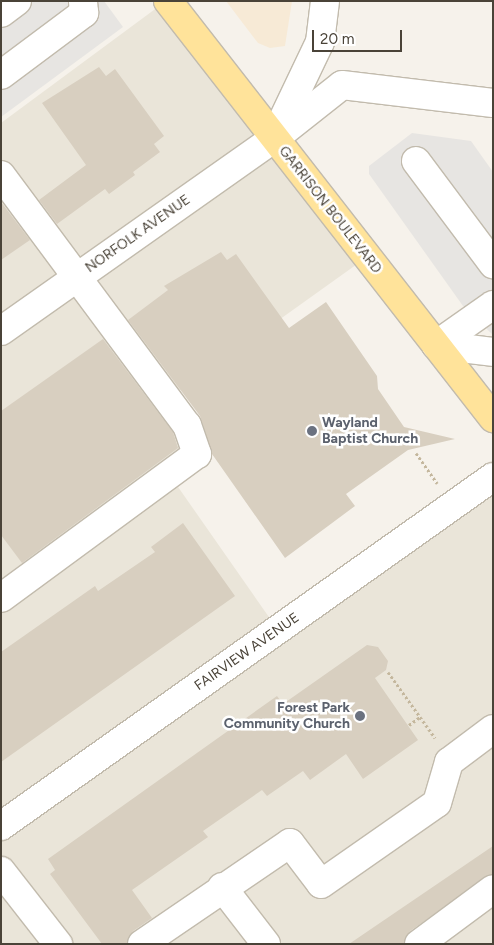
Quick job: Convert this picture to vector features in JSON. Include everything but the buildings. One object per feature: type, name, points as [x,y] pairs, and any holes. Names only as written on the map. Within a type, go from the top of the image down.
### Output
[{"type":"main road","name":"GARRISON BOULEVARD","points":[[168,1],[493,418]]},
{"type":"street","points":[[1,13],[17,1]]},
{"type":"street","points":[[1,75],[84,13],[83,1]]},
{"type":"street","points":[[274,138],[320,42],[325,1]]},
{"type":"street","name":"NORFOLK AVENUE","points":[[1,331],[274,138],[342,84],[493,103]]},
{"type":"street","points":[[416,161],[493,264]]},
{"type":"street","points":[[1,175],[187,425],[197,454],[1,598]]},
{"type":"street","points":[[436,345],[493,305]]},
{"type":"street","points":[[436,345],[493,352]]},
{"type":"street","name":"FAIRVIEW AVENUE","points":[[1,826],[493,477]]},
{"type":"street","points":[[142,944],[222,887],[290,843],[321,884],[437,803],[449,762],[493,729]]},
{"type":"street","points":[[1,871],[58,944]]},
{"type":"street","points":[[222,887],[266,944]]},
{"type":"street","points":[[419,944],[493,889]]},
{"type":"path","points":[[416,453],[437,483]]},
{"type":"path","points":[[388,672],[438,742]]},
{"type":"path","points":[[409,725],[420,717]]},
{"type":"shaded area","points":[[1,1],[104,1],[123,27],[1,117]]},
{"type":"shaded area","points":[[166,1],[367,257],[168,399],[197,454],[169,474],[278,630],[493,477],[493,944],[1,944],[1,123]]},
{"type":"shaded area","points":[[226,1],[292,1],[285,46],[270,48],[258,43]]},
{"type":"shaded area","points":[[412,133],[471,141],[493,172],[493,335],[463,306],[369,174],[369,166]]},
{"type":"place","name":"Wayland Baptist Church","points":[[312,431]]},
{"type":"place","name":"Forest Park Community Church","points":[[360,716]]}]
